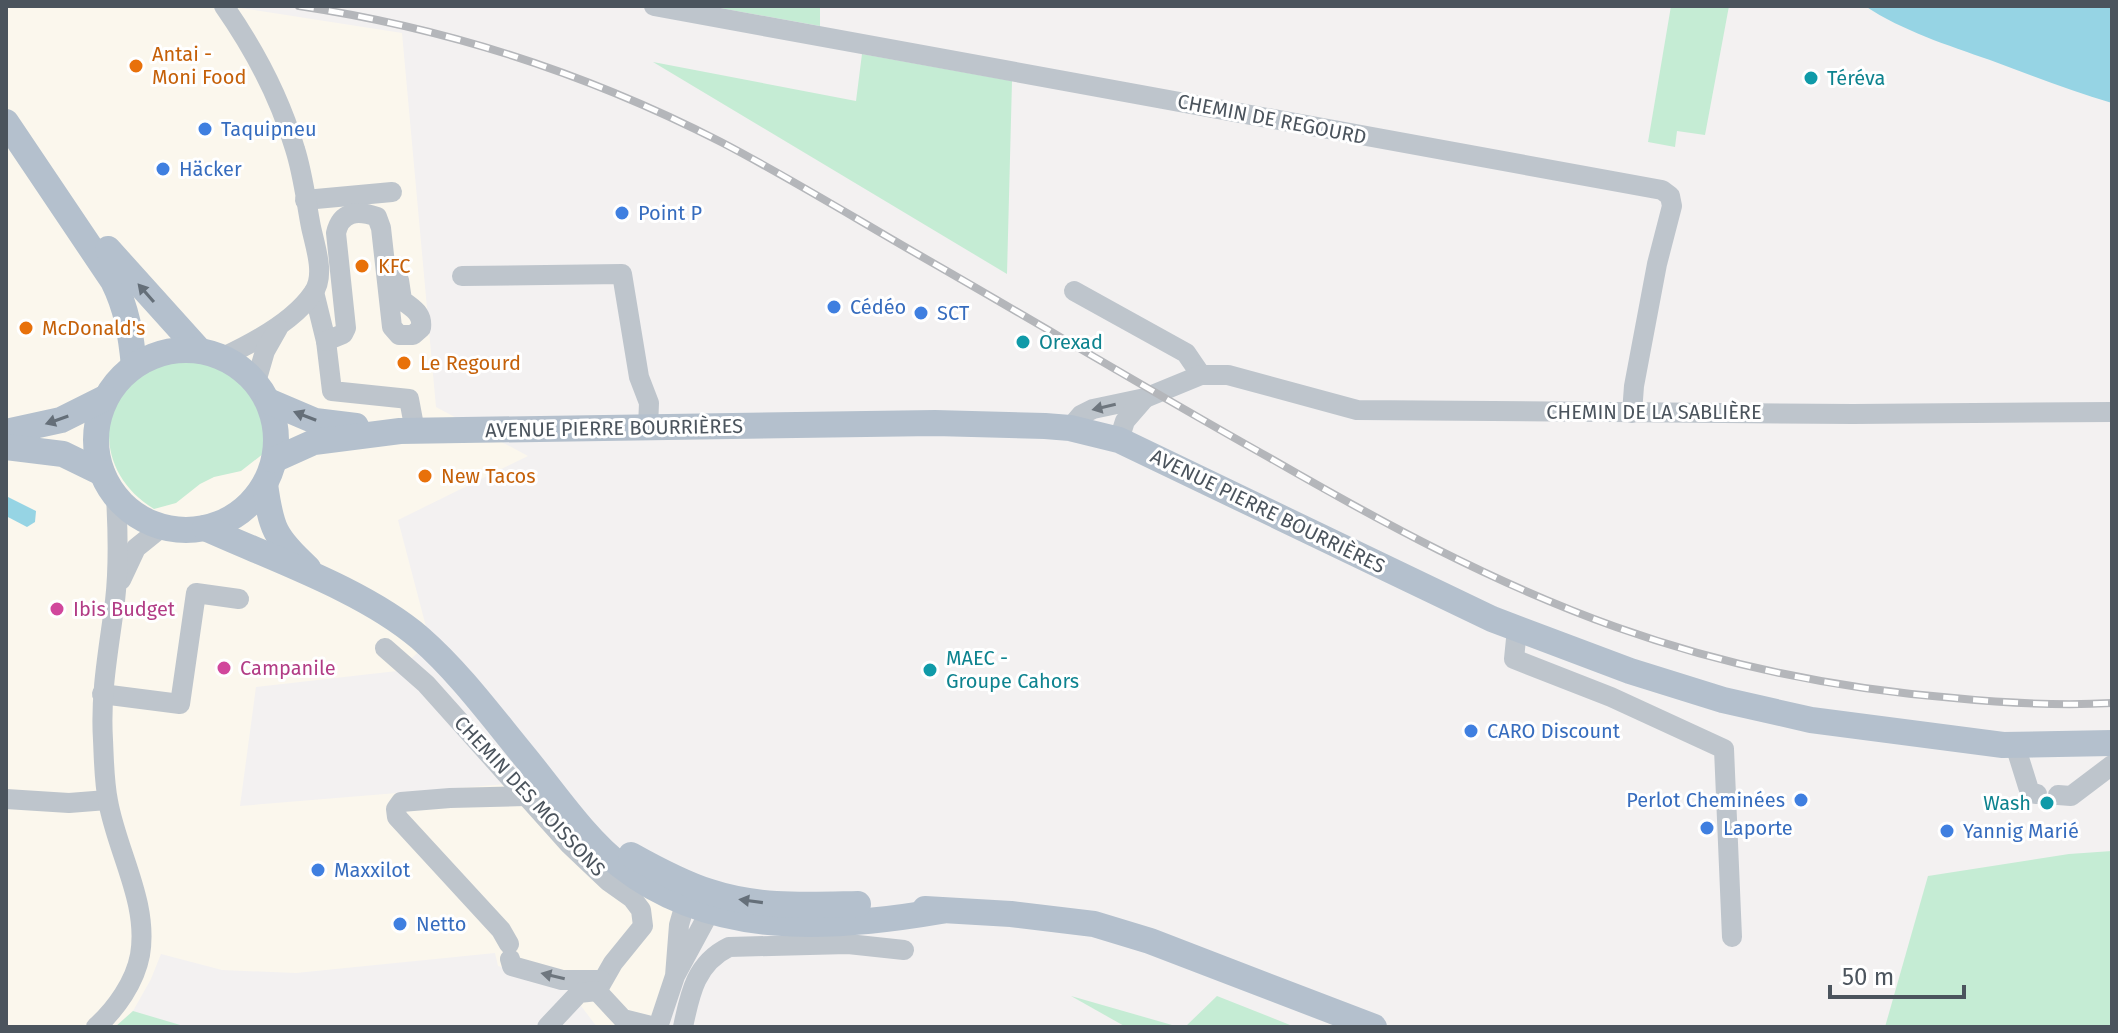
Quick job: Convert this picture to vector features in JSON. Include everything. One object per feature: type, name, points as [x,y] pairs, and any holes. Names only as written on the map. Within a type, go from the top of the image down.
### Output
[{"type":"main road","points":[[6,122],[113,281],[131,330],[134,366]]},
{"type":"main road","points":[[40,171],[211,354]]},
{"type":"main road","points":[[6,432],[61,420],[105,398],[134,366],[154,355],[176,350],[211,354],[241,368],[262,392],[276,430],[270,472],[270,521],[280,540],[323,581]]},
{"type":"main road","name":"AVENUE PIERRE BOURRIÈRES","points":[[262,392],[315,421],[408,431]]},
{"type":"main road","points":[[105,398],[97,426],[97,450],[102,473],[116,497],[137,515],[162,527],[183,530],[205,528],[229,519],[250,504],[270,472]]},
{"type":"main road","name":"AVENUE PIERRE BOURRIÈRES","points":[[270,472],[314,442],[408,431],[935,423],[1070,428],[1119,440],[1517,629],[1630,671],[1723,700],[1811,720],[2015,745],[2112,743]]},
{"type":"main road","points":[[6,447],[63,454],[102,473]]},
{"type":"main road","points":[[205,528],[382,611],[420,638],[450,668],[583,827],[619,865],[667,897],[701,903],[738,920],[789,925],[888,920],[941,911],[1011,914],[1094,924],[1150,941],[1374,1027]]},
{"type":"street","points":[[211,354],[253,343],[280,325],[314,292],[319,279],[318,258],[296,150],[267,78],[224,6]]},
{"type":"street","name":"CHEMIN DE REGOURD","points":[[654,6],[1662,190],[1670,196],[1672,206],[1657,264],[1634,386],[1632,413]]},
{"type":"street","points":[[305,200],[392,192]]},
{"type":"street","points":[[326,341],[343,334],[346,328],[336,233],[345,215],[355,212],[377,217],[381,228],[392,327],[399,335],[413,335],[421,328],[422,320],[419,313],[402,300],[399,280]]},
{"type":"street","points":[[462,276],[622,274],[639,377],[649,403],[648,427]]},
{"type":"street","points":[[1074,291],[1186,353],[1201,375]]},
{"type":"street","points":[[314,292],[326,341],[332,391],[409,399],[408,431]]},
{"type":"street","points":[[262,392],[265,351],[280,325]]},
{"type":"street","name":"CHEMIN DE LA SABLIÈRE","points":[[1070,428],[1081,415],[1093,409],[1145,398],[1201,375],[1228,375],[1357,410],[2112,412]]},
{"type":"street","points":[[1119,440],[1125,421],[1145,398]]},
{"type":"street","points":[[96,1027],[123,996],[140,955],[141,919],[107,800],[102,694],[115,599],[118,539],[116,497]]},
{"type":"street","points":[[115,599],[123,573],[136,548],[162,527]]},
{"type":"street","points":[[102,694],[180,704],[196,593],[239,599]]},
{"type":"street","points":[[1517,629],[1514,659],[1611,697],[1724,749],[1732,937]]},
{"type":"street","name":"CHEMIN DES MOISSONS","points":[[385,648],[426,684],[570,845],[608,881],[632,898],[641,910],[643,926],[599,985]]},
{"type":"street","points":[[2015,745],[2030,793],[2071,796],[2112,765]]},
{"type":"street","points":[[525,796],[401,802],[396,809],[397,817],[507,944],[512,966],[562,980],[599,985],[623,1019],[682,1027],[699,974],[713,955],[729,947],[848,944],[904,950]]},
{"type":"street","points":[[6,799],[69,803],[107,800]]},
{"type":"street","points":[[657,1025],[675,976],[679,925],[701,903]]},
{"type":"street","points":[[547,1027],[579,993],[599,985]]},
{"type":"shaded area","points":[[6,6],[228,6],[402,33],[436,407],[528,456],[398,520],[430,642],[397,671],[256,687],[240,806],[542,781],[578,828],[686,896],[652,1027],[597,1027],[566,986],[498,966],[495,953],[296,973],[222,970],[161,954],[133,1011],[115,1027],[6,1027]]},
{"type":"green space","points":[[709,6],[820,6],[820,26]]},
{"type":"green space","points":[[1671,6],[1729,6],[1705,135],[1677,131],[1675,147],[1648,142]]},
{"type":"green space","points":[[862,54],[1012,81],[1007,274],[653,62],[856,101]]},
{"type":"green space","points":[[181,356],[219,362],[248,381],[265,411],[268,450],[241,471],[214,477],[176,503],[154,509],[131,491],[117,469],[110,446],[110,422],[118,400],[132,380],[153,365]]},
{"type":"green space","points":[[2112,851],[2112,1027],[1885,1027],[1928,876],[2069,854]]},
{"type":"green space","points":[[1071,996],[1179,1027],[1126,1027]]},
{"type":"green space","points":[[1217,996],[1295,1027],[1185,1027]]},
{"type":"green space","points":[[133,1011],[187,1027],[115,1027]]},
{"type":"water","points":[[1865,6],[2112,6],[2112,103],[1926,37]]},
{"type":"water","points":[[6,496],[36,511],[35,522],[27,527],[6,516]]},
{"type":"railway","points":[[299,6],[409,27],[516,57],[620,95],[671,118],[796,183],[1354,505],[1483,572],[1571,610],[1699,653],[1825,682],[1993,701],[2112,703]]},
{"type":"place","name":"Antai - Moni Food","points":[[136,66]]},
{"type":"place","name":"Téréva","points":[[1811,78]]},
{"type":"place","name":"Taquipneu","points":[[205,129]]},
{"type":"place","name":"Häcker","points":[[163,169]]},
{"type":"place","name":"Point P","points":[[622,213]]},
{"type":"place","name":"KFC","points":[[362,266]]},
{"type":"place","name":"Cédéo","points":[[834,307]]},
{"type":"place","name":"SCT","points":[[921,313]]},
{"type":"place","name":"McDonald's","points":[[26,328]]},
{"type":"place","name":"Orexad","points":[[1023,342]]},
{"type":"place","name":"Le Regourd","points":[[404,363]]},
{"type":"place","name":"New Tacos","points":[[425,476]]},
{"type":"place","name":"Ibis Budget","points":[[57,609]]},
{"type":"place","name":"Campanile","points":[[224,668]]},
{"type":"place","name":"MAEC - Groupe Cahors","points":[[930,670]]},
{"type":"place","name":"CARO Discount","points":[[1471,731]]},
{"type":"place","name":"Perlot Cheminées","points":[[1801,800]]},
{"type":"place","name":"Wash","points":[[2047,803]]},
{"type":"place","name":"Laporte","points":[[1707,828]]},
{"type":"place","name":"Yannig Marié","points":[[1947,831]]},
{"type":"place","name":"Maxxilot","points":[[318,870]]},
{"type":"place","name":"Netto","points":[[400,924]]}]
